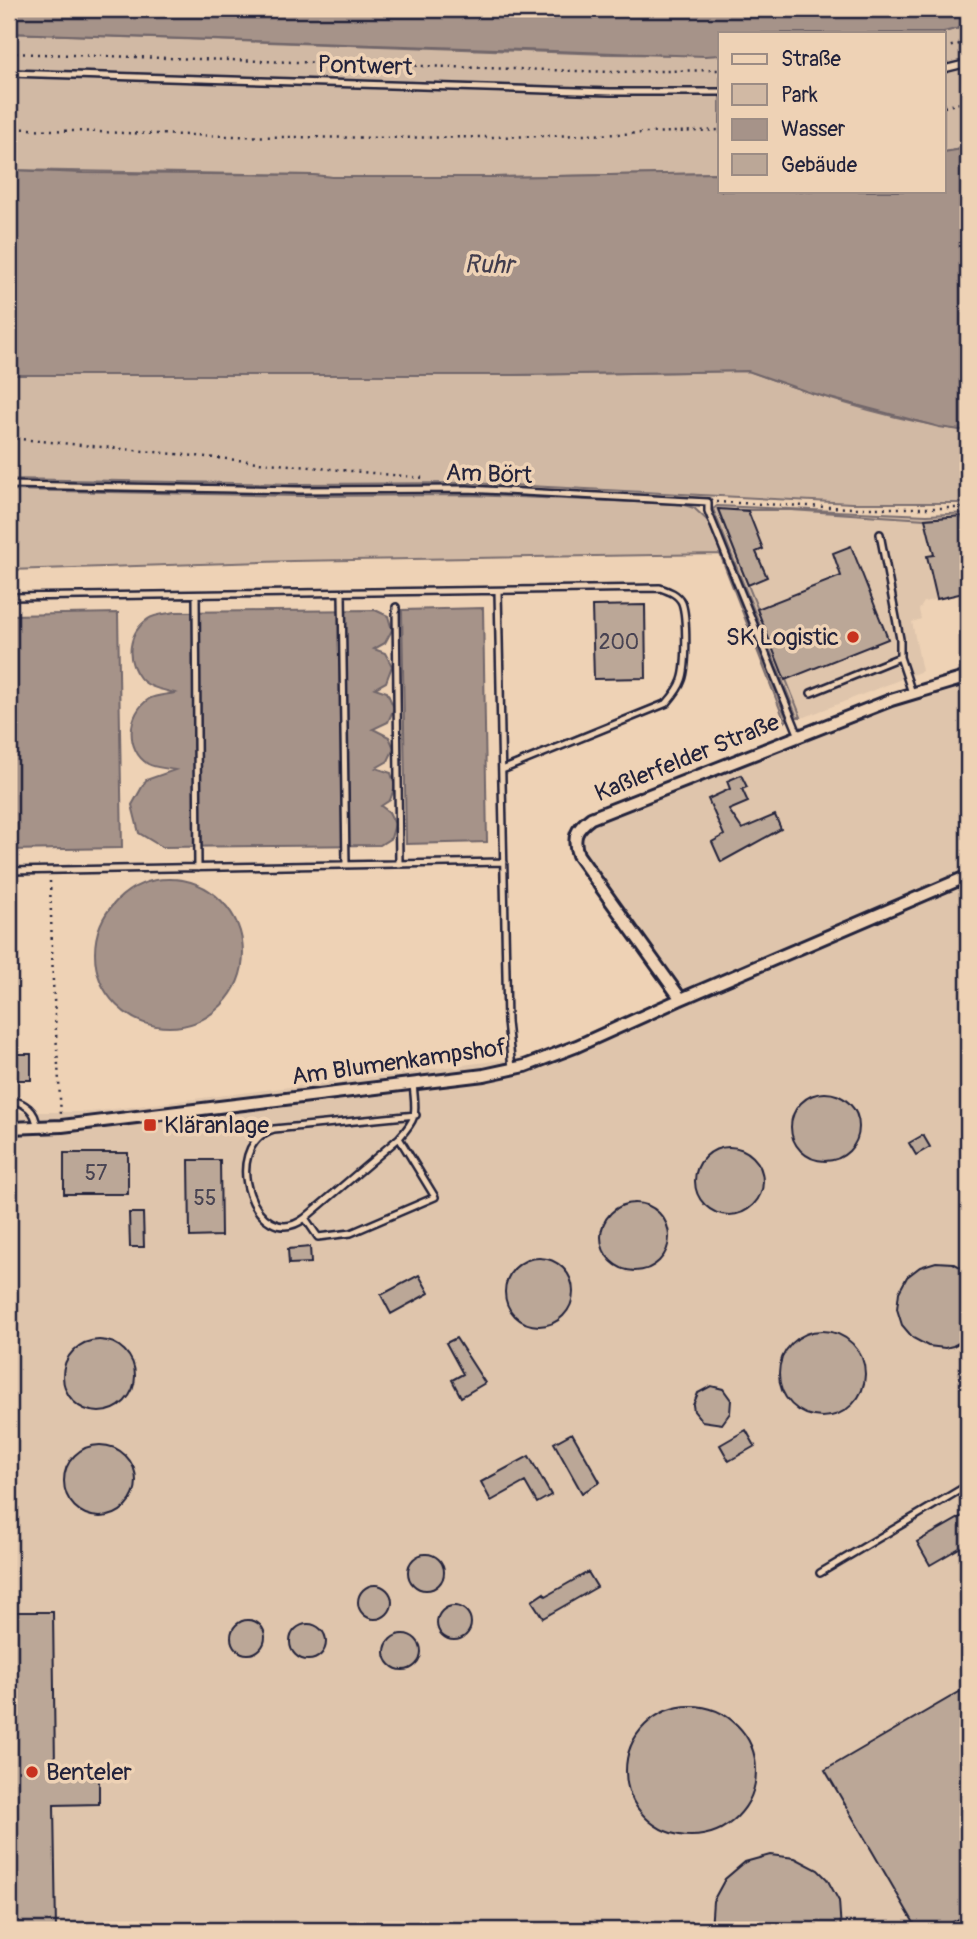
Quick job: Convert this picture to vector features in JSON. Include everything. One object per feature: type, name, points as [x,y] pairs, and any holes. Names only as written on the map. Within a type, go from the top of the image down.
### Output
[{"type":"street","name":"Kaßlerfelder Straße","points":[[681,999],[578,855],[574,843],[579,827],[591,818],[799,736],[912,693],[968,677]]},
{"type":"street","name":"Am Blumenkampshof","points":[[9,1128],[62,1126],[512,1069],[577,1046],[968,876]]},
{"type":"lane","points":[[946,68],[968,63]]},
{"type":"lane","name":"Pontwert","points":[[9,73],[596,91],[718,92]]},
{"type":"lane","name":"Am Bört","points":[[9,485],[299,490],[467,489],[708,502]]},
{"type":"lane","points":[[708,502],[708,510],[799,736]]},
{"type":"lane","points":[[880,534],[900,639],[900,657],[912,693]]},
{"type":"lane","points":[[9,597],[660,588],[677,597],[684,614],[682,680],[667,703],[502,770]]},
{"type":"lane","points":[[498,591],[507,1022],[512,1069]]},
{"type":"lane","points":[[342,593],[346,865]]},
{"type":"lane","points":[[196,595],[198,868]]},
{"type":"lane","points":[[396,607],[399,864]]},
{"type":"lane","points":[[811,693],[900,657]]},
{"type":"lane","points":[[9,871],[504,862]]},
{"type":"lane","points":[[413,1083],[416,1115],[413,1122],[399,1138],[305,1218],[296,1225],[276,1225],[256,1209],[250,1196],[245,1170],[253,1141],[264,1132],[416,1115]]},
{"type":"lane","points":[[9,1099],[30,1109],[36,1116],[37,1127]]},
{"type":"lane","points":[[305,1218],[318,1237],[351,1233],[435,1197],[399,1138]]},
{"type":"lane","points":[[821,1573],[968,1485]]},
{"type":"path","points":[[946,48],[968,43]]},
{"type":"path","points":[[9,53],[611,72],[718,70]]},
{"type":"path","points":[[946,106],[968,101]]},
{"type":"path","points":[[9,128],[162,136],[434,139],[718,130]]},
{"type":"path","points":[[9,438],[434,479]]},
{"type":"path","points":[[708,502],[852,508],[968,508]]},
{"type":"path","points":[[50,871],[53,982],[62,1126]]},
{"type":"shaded area","points":[[718,509],[791,510],[925,519],[962,516],[968,546],[928,557],[937,599],[924,602],[919,610],[921,619],[912,622],[922,671],[801,717]]},
{"type":"shaded area","points":[[968,678],[968,1930],[9,1930],[9,1112],[91,1112],[558,1053],[681,999],[578,855],[579,827],[928,688]]},
{"type":"green space","points":[[968,26],[968,148],[946,152],[946,32],[943,32]]},
{"type":"green space","points":[[9,33],[607,54],[718,55],[718,173],[332,177],[9,170]]},
{"type":"green space","points":[[749,371],[857,407],[968,431],[968,503],[852,503],[469,483],[300,484],[9,479],[9,375],[514,375]]},
{"type":"green space","points":[[9,490],[299,496],[470,495],[681,504],[694,508],[708,521],[787,720],[785,722],[720,554],[292,561],[9,570]]},
{"type":"green space","points":[[717,506],[927,515],[968,513],[968,516],[925,519],[791,510],[718,510],[801,717],[797,717],[713,509]]},
{"type":"water","points":[[9,9],[968,9],[968,26],[943,32],[718,32],[718,55],[705,56],[9,33]]},
{"type":"water","name":"Ruhr","points":[[968,148],[968,431],[939,427],[811,393],[748,371],[514,375],[9,375],[9,170],[332,177],[718,173],[718,192],[946,192],[946,152]]},
{"type":"water","points":[[483,608],[487,842],[406,844],[402,610]]},
{"type":"water","points":[[375,610],[388,616],[392,630],[385,643],[374,649],[385,653],[392,666],[386,682],[375,688],[387,692],[394,708],[388,722],[373,729],[389,737],[394,748],[388,761],[376,768],[391,773],[395,786],[390,800],[381,806],[389,812],[395,824],[391,838],[380,845],[162,847],[139,833],[132,805],[146,780],[175,770],[148,764],[135,750],[132,741],[133,722],[142,705],[149,699],[175,693],[147,684],[135,671],[131,647],[141,625],[154,616],[175,612]]},
{"type":"water","points":[[118,613],[122,848],[9,850],[9,615]]},
{"type":"water","points":[[169,879],[197,885],[210,891],[221,901],[231,912],[237,925],[243,953],[237,981],[231,994],[221,1005],[210,1015],[197,1021],[169,1027],[141,1021],[128,1015],[117,1005],[107,994],[101,981],[95,953],[101,925],[107,912],[117,901],[128,891],[141,885]]},
{"type":"building","points":[[718,509],[748,511],[763,549],[756,552],[767,577],[748,585]]},
{"type":"building","points":[[962,516],[968,539],[968,592],[937,599],[927,556],[934,555],[925,519]]},
{"type":"building","points":[[851,546],[888,639],[785,680],[757,609],[841,576],[833,553]]},
{"type":"building","points":[[645,605],[646,678],[594,679],[592,606]]},
{"type":"building","points":[[741,775],[747,787],[742,789],[748,802],[729,810],[742,829],[775,815],[781,829],[721,862],[712,842],[724,835],[708,799],[730,789],[727,781]]},
{"type":"building","points":[[31,1054],[31,1080],[9,1080],[9,1056]]},
{"type":"building","points":[[832,1093],[853,1108],[859,1120],[857,1140],[849,1151],[832,1161],[818,1161],[801,1151],[793,1140],[791,1120],[801,1103],[812,1095]]},
{"type":"building","points":[[923,1135],[930,1147],[916,1155],[909,1143]]},
{"type":"building","points":[[736,1147],[757,1162],[763,1174],[761,1194],[753,1205],[736,1215],[722,1215],[705,1205],[697,1194],[695,1174],[705,1157],[716,1149]]},
{"type":"building","points":[[64,1153],[128,1153],[128,1194],[64,1194]]},
{"type":"building","points":[[189,1160],[220,1160],[221,1236],[190,1237]]},
{"type":"building","points":[[642,1203],[663,1218],[669,1230],[667,1250],[659,1261],[642,1271],[628,1271],[611,1261],[603,1250],[601,1230],[611,1213],[622,1205]]},
{"type":"building","points":[[129,1213],[143,1213],[144,1247],[130,1247]]},
{"type":"building","points":[[310,1247],[311,1263],[289,1264],[288,1249]]},
{"type":"building","points":[[546,1258],[567,1273],[573,1285],[571,1305],[563,1316],[546,1326],[532,1326],[515,1316],[507,1305],[505,1285],[515,1268],[526,1260]]},
{"type":"building","points":[[936,1262],[953,1263],[968,1271],[968,1338],[945,1348],[928,1346],[913,1338],[902,1325],[897,1309],[899,1292],[907,1277],[920,1267]]},
{"type":"building","points":[[419,1275],[429,1293],[391,1314],[381,1295]]},
{"type":"building","points":[[822,1331],[846,1338],[858,1350],[865,1374],[858,1398],[846,1410],[822,1417],[798,1410],[786,1398],[779,1374],[786,1350],[798,1338]]},
{"type":"building","points":[[456,1338],[485,1383],[461,1397],[452,1380],[463,1374],[446,1343]]},
{"type":"building","points":[[99,1340],[119,1346],[129,1356],[135,1376],[129,1396],[119,1406],[99,1412],[79,1406],[69,1396],[63,1376],[69,1356],[79,1346]]},
{"type":"building","points":[[711,1386],[723,1389],[731,1400],[730,1413],[722,1424],[702,1421],[694,1411],[693,1405],[698,1393]]},
{"type":"building","points":[[746,1430],[755,1446],[729,1461],[720,1445]]},
{"type":"building","points":[[572,1433],[600,1482],[582,1493],[554,1443]]},
{"type":"building","points":[[107,1445],[126,1455],[134,1467],[134,1495],[126,1507],[114,1515],[93,1517],[74,1507],[66,1495],[64,1474],[74,1455],[86,1447]]},
{"type":"building","points":[[529,1456],[551,1495],[537,1503],[525,1482],[491,1501],[481,1482]]},
{"type":"building","points":[[968,1513],[968,1543],[930,1565],[917,1542]]},
{"type":"building","points":[[426,1554],[438,1560],[444,1572],[438,1584],[426,1590],[414,1584],[408,1572],[414,1560]]},
{"type":"building","points":[[588,1572],[597,1587],[543,1618],[532,1601]]},
{"type":"building","points":[[375,1585],[387,1590],[392,1602],[387,1614],[375,1619],[363,1614],[358,1602],[363,1590]]},
{"type":"building","points":[[454,1606],[466,1611],[471,1623],[466,1635],[454,1640],[442,1635],[437,1623],[442,1611]]},
{"type":"building","name":"Benteler","points":[[9,1612],[53,1612],[55,1767],[99,1767],[99,1804],[54,1805],[56,1930],[9,1930]]},
{"type":"building","points":[[248,1620],[260,1625],[265,1637],[260,1649],[248,1654],[236,1649],[231,1637],[236,1625]]},
{"type":"building","points":[[308,1624],[321,1629],[326,1642],[321,1655],[308,1660],[295,1655],[290,1642],[295,1629]]},
{"type":"building","points":[[403,1634],[416,1639],[421,1652],[416,1665],[403,1670],[390,1665],[385,1652],[390,1639]]},
{"type":"building","points":[[968,1687],[968,1914],[939,1930],[918,1930],[825,1770]]},
{"type":"building","points":[[691,1706],[716,1711],[737,1725],[751,1746],[756,1771],[751,1796],[737,1817],[716,1831],[691,1836],[666,1831],[645,1817],[631,1796],[626,1771],[631,1746],[645,1725],[666,1711]]},
{"type":"building","points":[[770,1855],[795,1858],[818,1870],[827,1879],[839,1901],[841,1930],[711,1930],[713,1901],[725,1879],[745,1862]]},
{"type":"place","name":"SK Logistic","points":[[853,637]]},
{"type":"place","name":"Kläranlage","points":[[150,1125]]},
{"type":"place","name":"Benteler","points":[[32,1772]]}]
